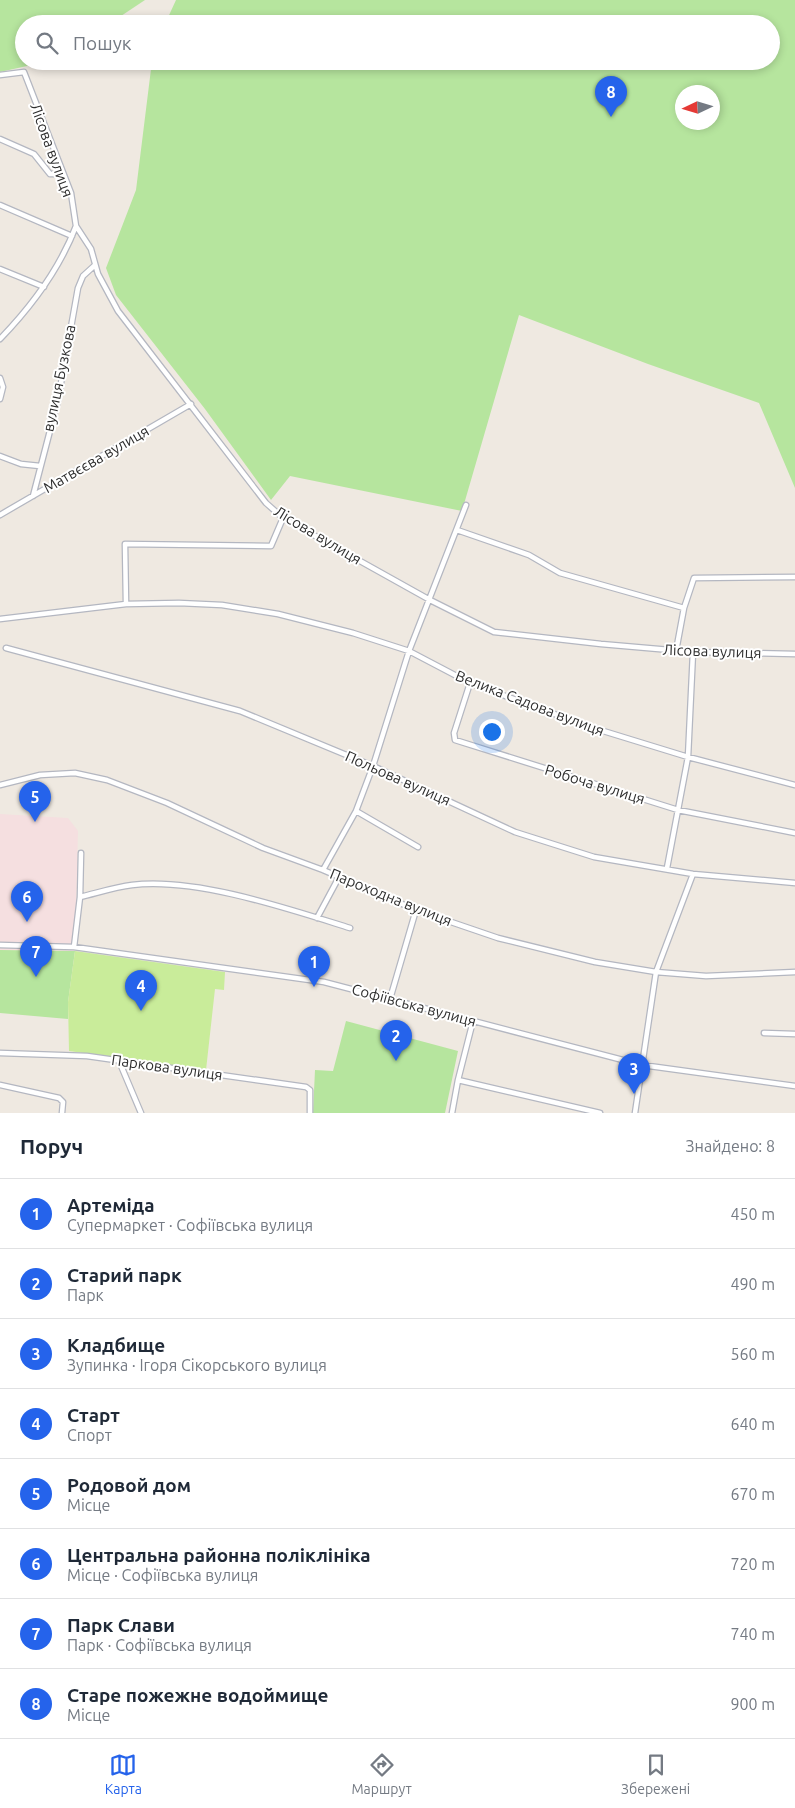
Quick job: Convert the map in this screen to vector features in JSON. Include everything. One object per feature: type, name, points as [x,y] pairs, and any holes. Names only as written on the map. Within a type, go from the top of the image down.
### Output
[{"type":"street","name":"Лісова вулиця","points":[[0,75],[24,72],[71,193],[76,226],[91,249],[94,266],[118,310],[266,503],[283,518],[430,600],[494,632],[693,652],[795,654]]},
{"type":"street","points":[[0,139],[34,154],[50,174],[63,174]]},
{"type":"street","points":[[0,205],[72,236]]},
{"type":"street","points":[[0,339],[44,287],[76,226]]},
{"type":"street","name":"вулиця Бузкова","points":[[33,496],[58,400],[78,288],[84,276],[94,266]]},
{"type":"street","points":[[0,269],[44,287]]},
{"type":"street","points":[[0,378],[3,387],[0,399]]},
{"type":"street","name":"Матвєєва вулиця","points":[[0,515],[191,404]]},
{"type":"street","points":[[0,456],[21,464],[40,466]]},
{"type":"street","points":[[323,870],[356,811],[373,766],[409,651],[466,505]]},
{"type":"street","points":[[126,604],[125,544],[271,546],[283,518]]},
{"type":"street","points":[[457,530],[529,555],[560,573],[684,608]]},
{"type":"street","points":[[676,650],[684,608],[694,578],[795,577]]},
{"type":"street","name":"Велика Садова вулиця","points":[[0,619],[126,604],[222,605],[278,614],[353,633],[409,651],[470,683],[587,726],[688,757],[795,785]]},
{"type":"street","name":"Польова вулиця","points":[[6,648],[240,711],[373,766],[515,832],[594,857],[667,868],[693,874],[795,883]]},
{"type":"street","points":[[667,868],[688,757],[693,652]]},
{"type":"street","name":"Робоча вулиця","points":[[470,683],[454,732],[455,740],[678,810],[795,832]]},
{"type":"street","name":"Пароходна вулиця","points":[[0,785],[40,776],[75,773],[106,780],[167,803],[263,848],[323,870],[416,910],[498,938],[595,962],[656,972],[706,976],[795,972]]},
{"type":"street","points":[[356,811],[418,846]]},
{"type":"street","points":[[74,947],[80,897],[81,852]]},
{"type":"street","points":[[635,1113],[656,972],[693,874]]},
{"type":"street","points":[[317,918],[339,877]]},
{"type":"street","points":[[80,897],[132,885],[176,885],[249,899],[350,928]]},
{"type":"street","points":[[390,999],[416,910]]},
{"type":"street","name":"Софіївська вулиця","points":[[0,945],[74,947],[324,982],[642,1065],[795,1086]]},
{"type":"street","points":[[452,1113],[473,1021]]},
{"type":"street","points":[[764,1033],[795,1034]]},
{"type":"street","name":"Паркова вулиця","points":[[0,1053],[87,1056],[306,1087],[310,1090],[310,1113]]},
{"type":"street","points":[[119,1061],[141,1113]]},
{"type":"street","points":[[458,1080],[600,1113]]},
{"type":"street","points":[[0,1085],[59,1098],[63,1102],[62,1113]]},
{"type":"shaded area","points":[[0,814],[68,818],[78,831],[75,951],[0,950]]},
{"type":"green space","points":[[0,0],[145,0],[122,15],[15,15],[15,69],[0,72]]},
{"type":"green space","points":[[176,0],[795,0],[795,488],[759,403],[648,364],[519,315],[462,511],[290,476],[271,500],[205,409],[116,295],[106,268],[136,190],[151,70],[780,70],[780,15],[169,15]]},
{"type":"green space","points":[[0,950],[75,951],[68,1002],[68,1019],[0,1013]]},
{"type":"green space","points":[[75,951],[225,972],[224,990],[215,989],[206,1070],[69,1051],[68,1002]]},
{"type":"green space","points":[[346,1021],[458,1051],[445,1113],[313,1113],[315,1070],[333,1071]]},
{"type":"place","name":"Старе пожежне водоймище","points":[[611,117]]},
{"type":"place","name":"Родовой дом","points":[[35,822]]},
{"type":"place","name":"Центральна районна поліклініка","points":[[27,922]]},
{"type":"place","name":"Парк Слави","points":[[36,977]]},
{"type":"place","name":"Артеміда","points":[[314,987]]},
{"type":"place","name":"Старт","points":[[141,1011]]},
{"type":"place","name":"Старий парк","points":[[396,1061]]},
{"type":"place","name":"Кладбище","points":[[634,1094]]}]
